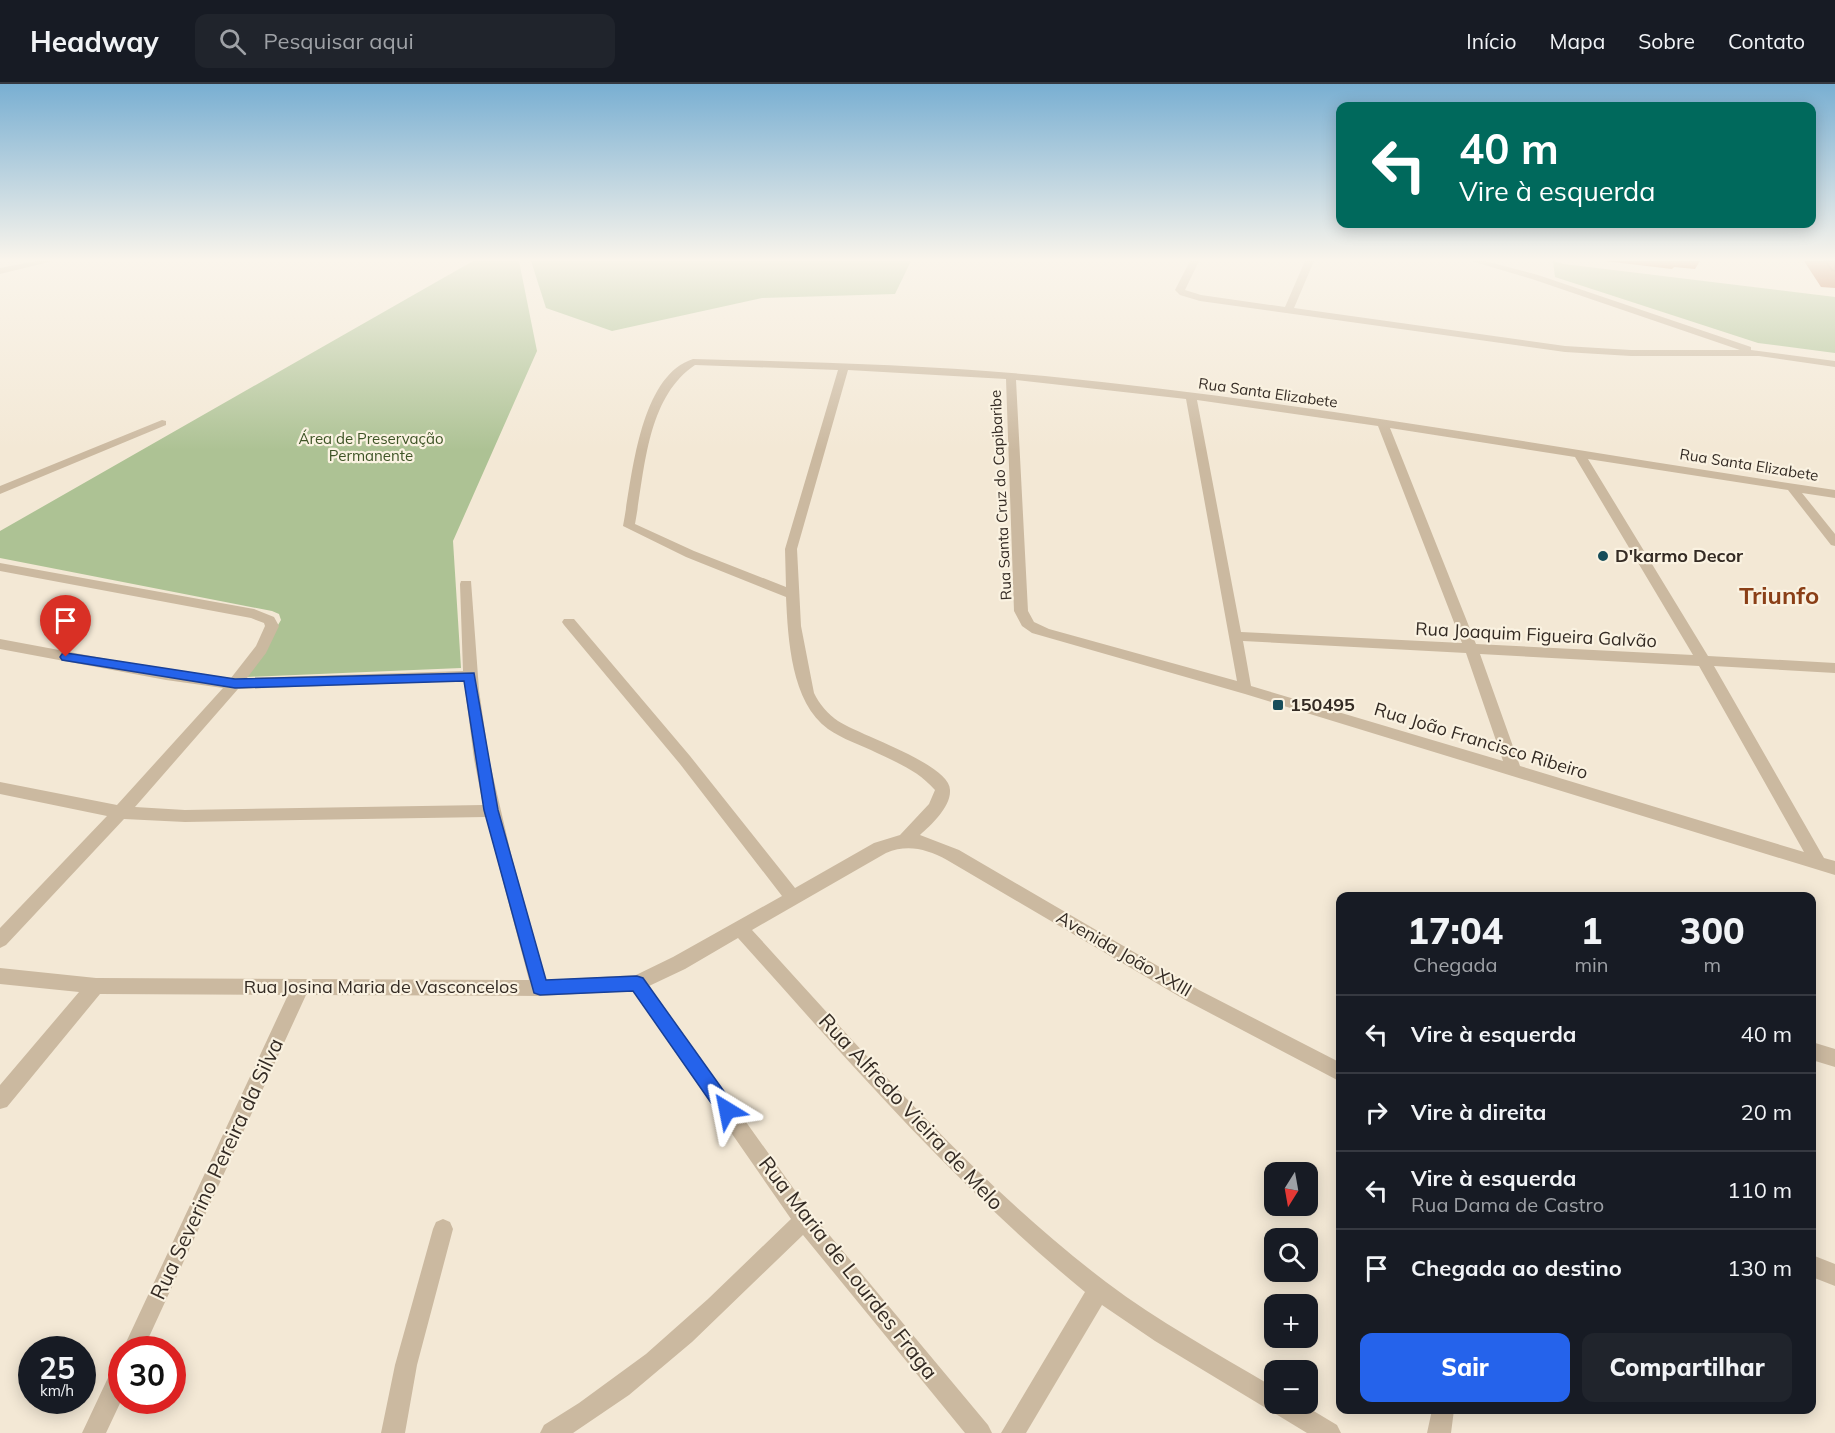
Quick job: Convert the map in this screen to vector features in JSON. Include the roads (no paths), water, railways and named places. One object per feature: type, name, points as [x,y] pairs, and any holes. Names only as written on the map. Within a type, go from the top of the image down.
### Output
[{"type":"street","points":[[1380,324],[1565,350],[1631,353],[1759,353],[1835,364]]},
{"type":"street","points":[[1673,324],[1759,353]]},
{"type":"street","name":"Rua Santa Elizabete","points":[[792,594],[690,554],[629,526],[648,435],[658,403],[664,388],[673,376],[693,362],[844,366],[1088,384],[1383,425],[1835,494]]},
{"type":"street","points":[[844,366],[790,549],[794,626],[807,693],[813,706],[833,725],[926,770],[944,788],[937,804],[906,840]]},
{"type":"street","name":"Rua Santa Cruz do Capibaribe","points":[[1011,378],[1021,611]]},
{"type":"street","points":[[1191,397],[1245,689]]},
{"type":"street","points":[[0,490],[162,423]]},
{"type":"street","points":[[1383,425],[1471,649],[1514,771]]},
{"type":"street","points":[[1579,454],[1704,662],[1818,862]]},
{"type":"street","points":[[1791,488],[1835,542]]},
{"type":"street","points":[[0,567],[264,618],[271,623],[269,633],[235,684],[0,940]]},
{"type":"street","points":[[466,584],[469,676],[491,810],[540,988]]},
{"type":"street","name":"Rua João Francisco Ribeiro","points":[[1021,611],[1023,619],[1030,626],[1045,633],[1245,689],[1835,868]]},
{"type":"street","points":[[569,622],[685,760],[793,898]]},
{"type":"street","name":"Rua Joaquim Figueira Galvão","points":[[1236,636],[1835,668]]},
{"type":"street","points":[[0,644],[155,673],[235,684],[469,676]]},
{"type":"street","points":[[0,788],[119,812],[185,816],[491,810]]},
{"type":"street","name":"Rua Josina Maria de Vasconcelos","points":[[0,976],[96,986],[540,988],[637,983],[679,963],[880,848],[906,840]]},
{"type":"street","name":"Avenida João XXIII","points":[[906,840],[926,843],[953,855],[1156,974],[1294,1051],[1336,1071]]},
{"type":"street","name":"Rua Alfredo Vieira de Melo","points":[[741,928],[950,1159],[1008,1213],[1099,1290],[1192,1351],[1264,1394]]},
{"type":"street","name":"Rua Maria de Lourdes Fraga","points":[[637,983],[804,1220],[976,1432]]},
{"type":"street","points":[[0,1100],[96,986]]},
{"type":"street","name":"Rua Severino Pereira da Silva","points":[[139,1336],[301,987]]},
{"type":"street","points":[[1816,1052],[1835,1059]]},
{"type":"street","points":[[552,1433],[616,1392],[665,1352],[804,1220]]},
{"type":"street","points":[[393,1433],[406,1365],[443,1229]]},
{"type":"street","points":[[1816,1268],[1835,1275]]},
{"type":"street","points":[[1013,1433],[1099,1290]]},
{"type":"street","points":[[94,1433],[108,1403]]},
{"type":"street","points":[[1297,1414],[1329,1433]]},
{"type":"street","points":[[1439,1433],[1442,1414]]},
{"type":"place","name":"D'karmo Decor","points":[[1603,556]]},
{"type":"place","name":"150495","points":[[1278,705]]},
{"type":"district","name":"Triunfo","points":[[1779,596]]},
{"type":"park label","name":"Área de Preservação Permanente","points":[[371,448]]}]
